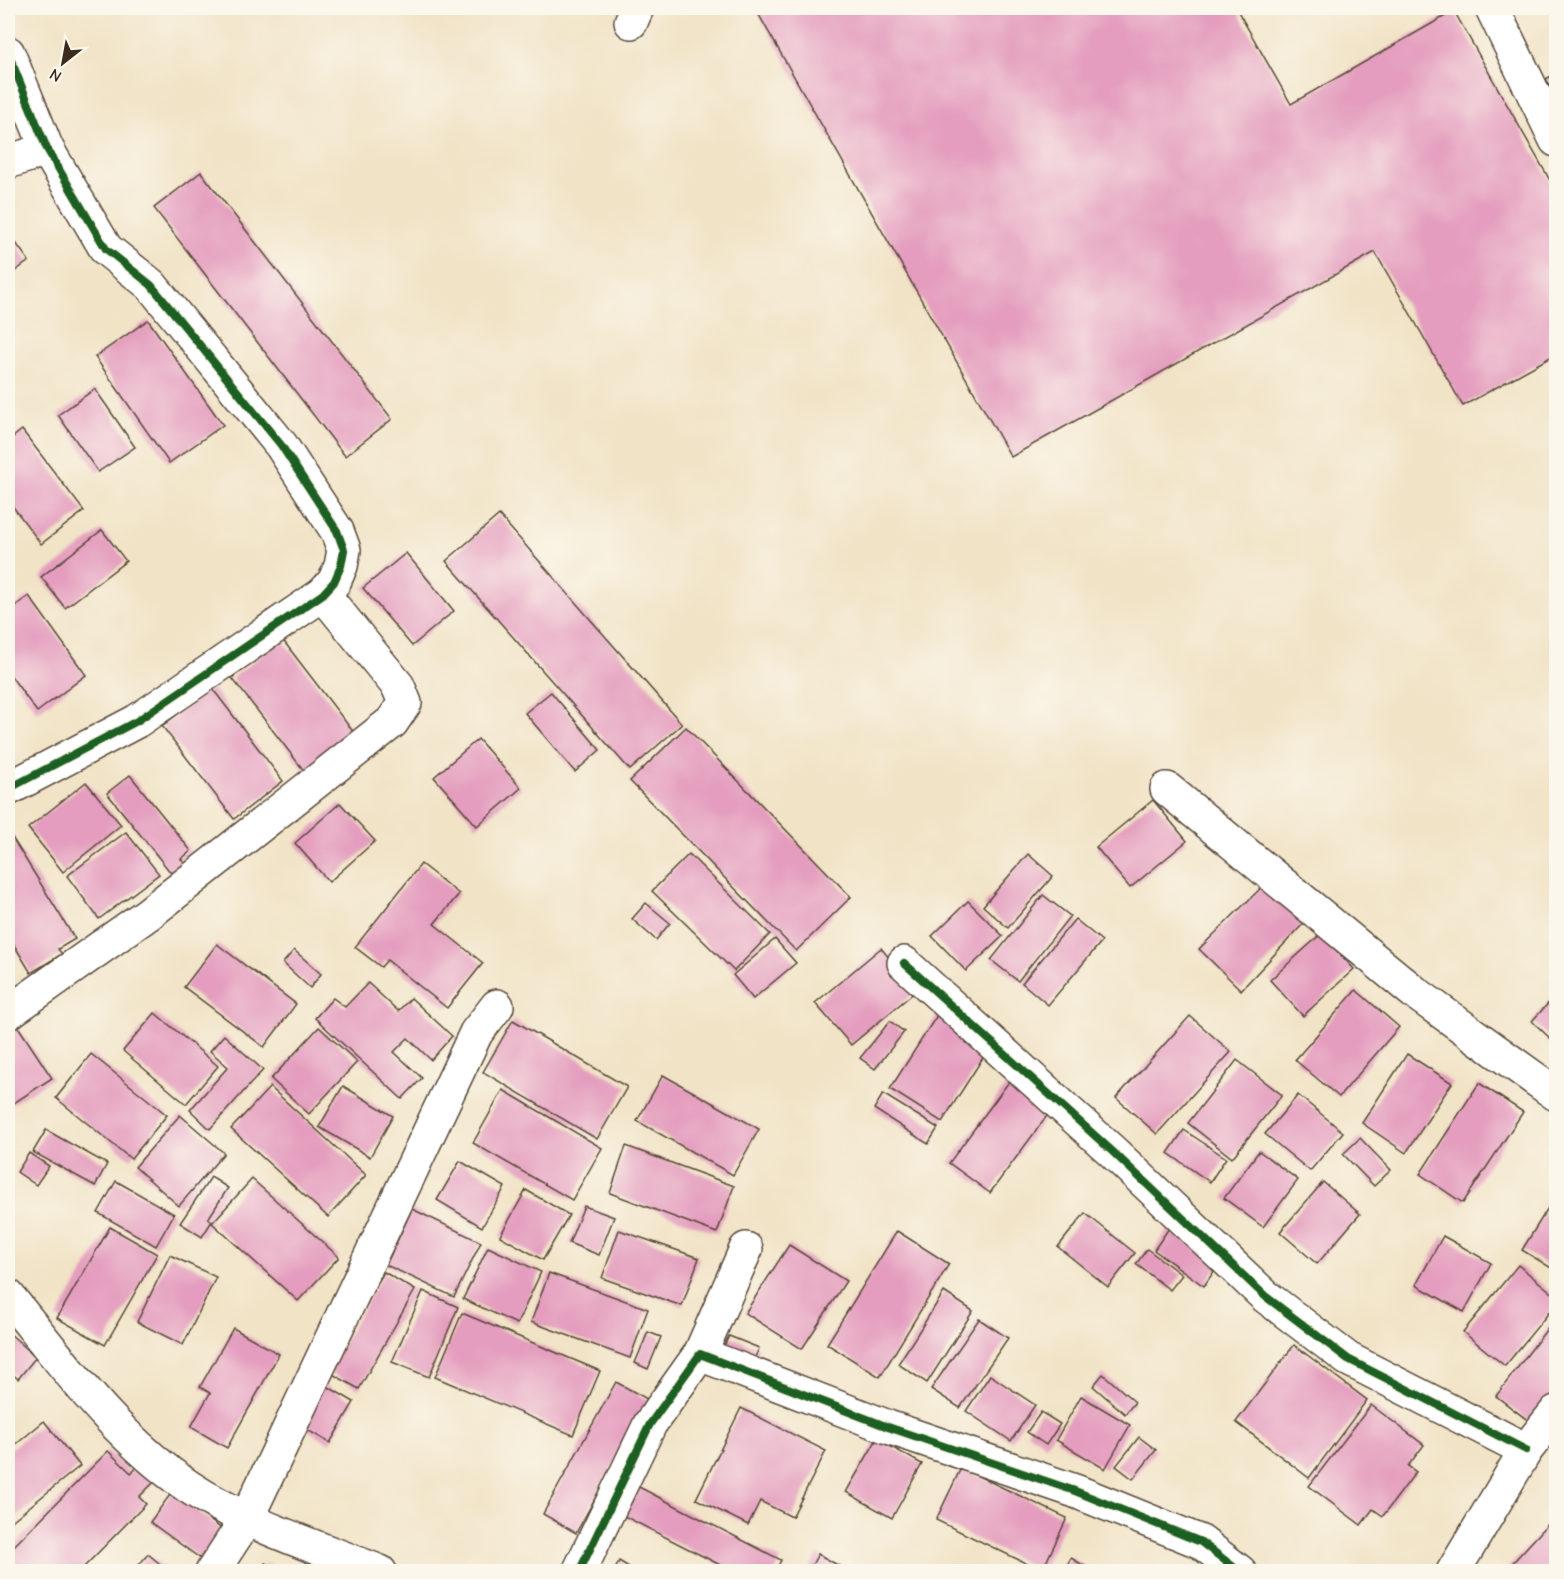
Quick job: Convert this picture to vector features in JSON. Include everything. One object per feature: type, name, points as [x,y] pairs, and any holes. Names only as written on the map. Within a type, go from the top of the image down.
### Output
[{"type":"street","points":[[1492,8],[1557,140]]},
{"type":"street","points":[[8,52],[47,149],[106,249],[151,285],[281,445],[337,531],[344,550],[341,566],[334,582],[323,594],[137,721],[8,789]]},
{"type":"street","points":[[8,162],[47,149]]},
{"type":"street","points":[[8,1013],[148,914],[399,714],[405,703],[398,686],[323,594]]},
{"type":"street","points":[[1167,789],[1414,992],[1557,1094]]},
{"type":"street","points":[[904,963],[1113,1152],[1265,1296],[1348,1359],[1526,1450]]},
{"type":"street","points":[[212,1572],[246,1520],[476,1033],[497,1006]]},
{"type":"street","points":[[579,1572],[650,1424],[700,1354],[746,1249]]},
{"type":"street","points":[[8,1296],[102,1410],[143,1450],[188,1486],[246,1520],[380,1572]]},
{"type":"street","points":[[700,1354],[888,1427],[1075,1491],[1201,1542],[1240,1572]]},
{"type":"street","points":[[1453,1572],[1526,1450],[1557,1412]]},
{"type":"building","points":[[755,8],[1236,8],[1291,104],[1454,11],[1556,191],[1556,354],[1463,406],[1375,252],[1011,457]]},
{"type":"building","points":[[1556,73],[1556,96],[1546,79]]},
{"type":"building","points":[[201,172],[392,419],[345,456],[154,208]]},
{"type":"building","points":[[8,232],[29,261],[8,276]]},
{"type":"building","points":[[148,320],[223,425],[169,463],[95,357]]},
{"type":"building","points":[[95,389],[135,447],[98,472],[58,415]]},
{"type":"building","points":[[22,430],[84,511],[41,544],[8,500],[8,441]]},
{"type":"building","points":[[499,515],[682,724],[630,770],[446,561]]},
{"type":"building","points":[[102,530],[126,561],[65,608],[41,577]]},
{"type":"building","points":[[406,553],[454,611],[412,646],[363,588]]},
{"type":"building","points":[[29,596],[86,675],[37,712],[8,672],[8,611]]},
{"type":"building","points":[[282,639],[355,734],[305,772],[232,678]]},
{"type":"building","points":[[212,688],[283,781],[234,819],[162,726]]},
{"type":"building","points":[[551,692],[600,750],[575,772],[525,713]]},
{"type":"building","points":[[686,727],[851,897],[796,951],[630,781]]},
{"type":"building","points":[[478,739],[521,788],[477,826],[434,777]]},
{"type":"building","points":[[130,775],[191,851],[181,859],[188,868],[175,878],[107,793]]},
{"type":"building","points":[[86,782],[121,825],[63,872],[28,828]]},
{"type":"building","points":[[1153,800],[1187,841],[1130,888],[1096,847]]},
{"type":"building","points":[[340,803],[375,841],[329,882],[295,843]]},
{"type":"building","points":[[8,831],[75,939],[58,949],[62,954],[31,973],[8,935]]},
{"type":"building","points":[[126,832],[159,874],[99,919],[67,876]]},
{"type":"building","points":[[689,854],[770,934],[734,971],[652,891]]},
{"type":"building","points":[[1028,854],[1053,876],[1008,928],[983,906]]},
{"type":"building","points":[[421,864],[459,894],[434,924],[483,963],[447,1008],[387,960],[381,967],[355,947]]},
{"type":"building","points":[[1265,884],[1304,923],[1241,990],[1199,949]]},
{"type":"building","points":[[1043,895],[1070,916],[1018,981],[991,960]]},
{"type":"building","points":[[968,901],[1003,936],[966,971],[932,936]]},
{"type":"building","points":[[646,903],[670,923],[656,940],[632,919]]},
{"type":"building","points":[[1075,919],[1102,941],[1048,1005],[1022,983]]},
{"type":"building","points":[[1321,934],[1354,969],[1303,1016],[1270,980]]},
{"type":"building","points":[[775,939],[796,963],[753,999],[733,975]]},
{"type":"building","points":[[217,944],[296,1004],[264,1047],[184,987]]},
{"type":"building","points":[[881,948],[916,991],[851,1045],[815,1003]]},
{"type":"building","points":[[294,950],[321,974],[310,988],[283,963]]},
{"type":"building","points":[[368,983],[398,1011],[411,998],[452,1036],[431,1060],[408,1038],[394,1052],[422,1078],[402,1099],[315,1018],[333,998],[345,1007]]},
{"type":"building","points":[[1356,990],[1399,1027],[1339,1097],[1295,1060]]},
{"type":"building","points":[[1556,995],[1556,1044],[1532,1021]]},
{"type":"building","points":[[939,1012],[991,1045],[942,1122],[890,1089]]},
{"type":"building","points":[[155,1013],[218,1066],[186,1104],[123,1051]]},
{"type":"building","points":[[1190,1016],[1231,1052],[1157,1134],[1116,1098]]},
{"type":"building","points":[[513,1020],[627,1087],[597,1139],[483,1072]]},
{"type":"building","points":[[890,1021],[904,1032],[875,1069],[860,1058]]},
{"type":"building","points":[[15,1022],[52,1078],[11,1105],[8,1100],[8,1027]]},
{"type":"building","points":[[319,1027],[357,1062],[309,1114],[271,1079]]},
{"type":"building","points":[[224,1035],[263,1070],[210,1129],[190,1110],[228,1067],[210,1051]]},
{"type":"building","points":[[91,1054],[167,1115],[131,1159],[56,1098]]},
{"type":"building","points":[[1407,1054],[1452,1083],[1406,1153],[1362,1123]]},
{"type":"building","points":[[1237,1060],[1282,1095],[1232,1158],[1188,1123]]},
{"type":"building","points":[[663,1075],[759,1129],[733,1175],[637,1121]]},
{"type":"building","points":[[1011,1079],[1052,1109],[990,1193],[949,1163]]},
{"type":"building","points":[[1479,1083],[1523,1112],[1463,1203],[1420,1174]]},
{"type":"building","points":[[343,1086],[393,1116],[370,1157],[319,1127]]},
{"type":"building","points":[[270,1087],[366,1175],[328,1217],[231,1129]]},
{"type":"building","points":[[503,1090],[602,1148],[572,1200],[473,1143]]},
{"type":"building","points":[[883,1094],[938,1128],[928,1144],[874,1109]]},
{"type":"building","points":[[1298,1095],[1343,1132],[1310,1171],[1265,1134]]},
{"type":"building","points":[[180,1115],[224,1153],[179,1206],[135,1167]]},
{"type":"building","points":[[46,1130],[107,1164],[95,1186],[33,1152]]},
{"type":"building","points":[[1184,1130],[1226,1158],[1210,1182],[1168,1153]]},
{"type":"building","points":[[1360,1138],[1391,1170],[1374,1186],[1343,1154]]},
{"type":"building","points":[[626,1146],[734,1186],[717,1233],[610,1193]]},
{"type":"building","points":[[1259,1151],[1298,1180],[1263,1227],[1224,1198]]},
{"type":"building","points":[[29,1153],[49,1166],[36,1185],[17,1172]]},
{"type":"building","points":[[460,1161],[505,1187],[482,1227],[437,1200]]},
{"type":"building","points":[[211,1177],[228,1188],[208,1219],[212,1221],[202,1237],[180,1223]]},
{"type":"building","points":[[252,1179],[339,1257],[298,1301],[212,1223]]},
{"type":"building","points":[[116,1181],[174,1214],[156,1246],[98,1213]]},
{"type":"building","points":[[1323,1182],[1360,1214],[1317,1264],[1280,1232]]},
{"type":"building","points":[[526,1190],[569,1215],[543,1260],[500,1236]]},
{"type":"building","points":[[1556,1195],[1556,1271],[1522,1250]]},
{"type":"building","points":[[584,1206],[614,1217],[599,1255],[569,1243]]},
{"type":"building","points":[[412,1209],[481,1242],[454,1297],[386,1265]]},
{"type":"building","points":[[1085,1213],[1135,1253],[1108,1287],[1058,1247]]},
{"type":"building","points":[[110,1227],[157,1254],[105,1345],[57,1318]]},
{"type":"building","points":[[1169,1228],[1219,1264],[1204,1286],[1154,1250]]},
{"type":"building","points":[[619,1230],[699,1258],[682,1306],[602,1278]]},
{"type":"building","points":[[897,1231],[949,1264],[880,1377],[827,1344]]},
{"type":"building","points":[[1443,1236],[1491,1263],[1464,1312],[1416,1285]]},
{"type":"building","points":[[789,1245],[846,1281],[802,1349],[745,1313]]},
{"type":"building","points":[[488,1247],[541,1272],[517,1324],[463,1299]]},
{"type":"building","points":[[1147,1249],[1182,1275],[1170,1290],[1136,1264]]},
{"type":"building","points":[[170,1255],[216,1277],[183,1345],[137,1322]]},
{"type":"building","points":[[1518,1265],[1556,1296],[1556,1304],[1505,1366],[1463,1332]]},
{"type":"building","points":[[384,1272],[415,1290],[359,1389],[327,1371]]},
{"type":"building","points":[[549,1273],[648,1309],[630,1358],[531,1322]]},
{"type":"building","points":[[423,1291],[458,1307],[429,1377],[392,1362]]},
{"type":"building","points":[[944,1292],[973,1311],[927,1383],[898,1364]]},
{"type":"building","points":[[462,1313],[600,1371],[573,1435],[435,1377]]},
{"type":"building","points":[[1556,1317],[1556,1395],[1534,1425],[1496,1396]]},
{"type":"building","points":[[979,1319],[1008,1338],[960,1408],[931,1389]]},
{"type":"building","points":[[233,1328],[279,1354],[227,1448],[191,1427],[210,1393],[200,1387]]},
{"type":"building","points":[[8,1332],[36,1357],[18,1379],[8,1370]]},
{"type":"building","points":[[648,1332],[661,1337],[648,1369],[635,1363]]},
{"type":"building","points":[[729,1336],[759,1348],[753,1363],[722,1350]]},
{"type":"building","points":[[1294,1345],[1367,1400],[1309,1478],[1236,1422]]},
{"type":"building","points":[[1103,1374],[1135,1402],[1125,1414],[1093,1386]]},
{"type":"building","points":[[990,1375],[1035,1405],[1011,1441],[966,1411]]},
{"type":"building","points":[[320,1382],[354,1402],[330,1443],[295,1423]]},
{"type":"building","points":[[616,1382],[649,1400],[576,1533],[543,1514]]},
{"type":"building","points":[[1081,1396],[1130,1425],[1105,1469],[1056,1440]]},
{"type":"building","points":[[1371,1405],[1424,1445],[1408,1466],[1416,1472],[1383,1516],[1373,1509],[1361,1525],[1309,1486]]},
{"type":"building","points":[[741,1408],[826,1451],[792,1517],[760,1501],[748,1525],[696,1499]]},
{"type":"building","points":[[1041,1412],[1060,1424],[1046,1445],[1027,1432]]},
{"type":"building","points":[[44,1421],[80,1466],[8,1524],[8,1451]]},
{"type":"building","points":[[1139,1437],[1156,1450],[1133,1479],[1116,1466]]},
{"type":"building","points":[[877,1439],[922,1464],[892,1518],[846,1492]]},
{"type":"building","points":[[108,1451],[131,1473],[144,1460],[160,1476],[139,1497],[146,1504],[79,1572],[8,1572],[8,1552]]},
{"type":"building","points":[[961,1468],[1067,1518],[1042,1571],[936,1520]]},
{"type":"building","points":[[635,1485],[781,1560],[775,1572],[727,1572],[728,1569],[620,1514]]},
{"type":"building","points":[[172,1492],[230,1535],[208,1564],[150,1522]]},
{"type":"building","points":[[1551,1521],[1556,1526],[1556,1572],[1504,1572]]},
{"type":"building","points":[[148,1554],[170,1572],[133,1572]]},
{"type":"building","points":[[818,1554],[850,1572],[808,1572]]},
{"type":"building","points":[[1071,1558],[1095,1572],[1063,1572]]},
{"type":"building","points":[[619,1561],[637,1572],[614,1572]]},
{"type":"building","points":[[265,1563],[281,1572],[260,1572]]},
{"type":"cycle path","points":[[8,53],[47,149],[106,249],[151,285],[281,445],[337,531],[344,550],[341,566],[334,582],[323,594],[137,721],[8,789]]},
{"type":"cycle path","points":[[904,963],[1113,1152],[1265,1296],[1348,1359],[1526,1450]]},
{"type":"cycle path","points":[[579,1572],[650,1424],[700,1354],[888,1427],[1075,1491],[1201,1542],[1240,1572]]}]
